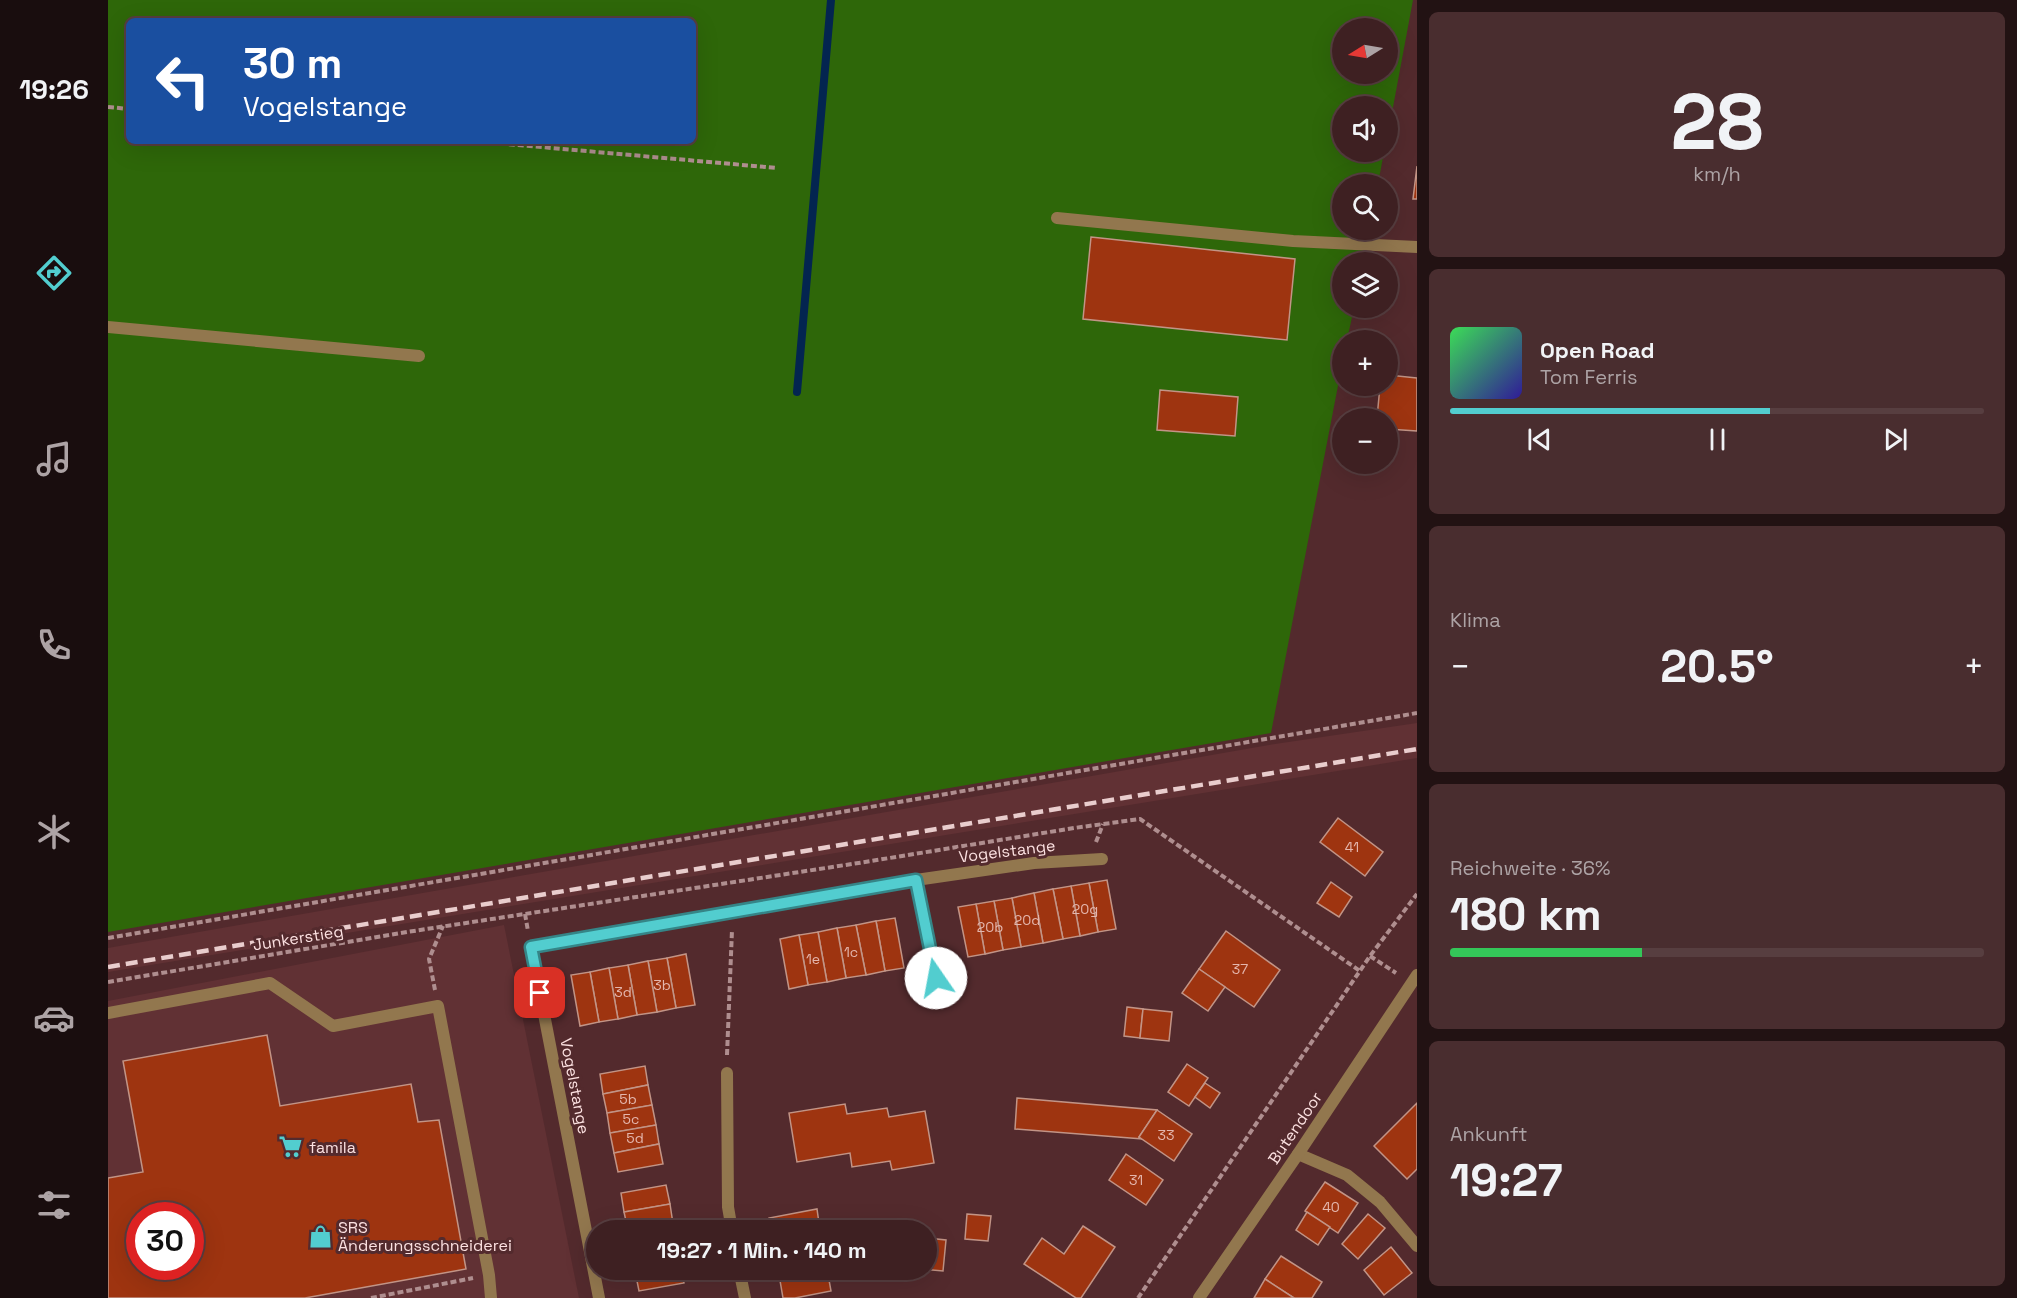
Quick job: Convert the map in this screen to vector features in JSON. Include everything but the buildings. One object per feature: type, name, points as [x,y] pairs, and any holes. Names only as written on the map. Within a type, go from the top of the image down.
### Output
[{"type":"street","points":[[1057,218],[1293,241],[1417,247]]},
{"type":"street","points":[[108,327],[419,356]]},
{"type":"street","name":"Vogelstange","points":[[599,1298],[531,947],[916,880],[1034,863],[1102,859]]},
{"type":"street","points":[[916,880],[936,978]]},
{"type":"street","name":"Butendoor","points":[[1199,1298],[1414,979]]},
{"type":"street","points":[[108,1013],[270,983],[333,1026],[438,1006],[489,1275],[491,1298]]},
{"type":"street","points":[[727,1073],[728,1207],[730,1220]]},
{"type":"street","points":[[1298,1154],[1347,1175],[1380,1202],[1417,1246]]},
{"type":"street","points":[[742,1280],[745,1298]]},
{"type":"path","points":[[108,107],[126,109]]},
{"type":"path","points":[[507,144],[777,168]]},
{"type":"path","points":[[108,938],[1417,713]]},
{"type":"path","points":[[1138,1298],[1370,956],[1417,894]]},
{"type":"path","points":[[727,1073],[732,912]]},
{"type":"path","name":"Junkerstieg","points":[[108,982],[492,919]]},
{"type":"path","points":[[438,1006],[429,959],[442,926]]},
{"type":"path","points":[[1370,956],[1414,979]]},
{"type":"path","points":[[371,1298],[489,1275]]},
{"type":"shaded area","points":[[1417,723],[1417,758],[108,972],[108,948],[1269,745]]},
{"type":"shaded area","points":[[504,925],[579,1298],[108,1298],[108,1001]]},
{"type":"green space","points":[[108,0],[1413,0],[1398,80],[1398,18],[1332,18],[1332,84],[1397,84],[1395,96],[1332,96],[1332,162],[1382,162],[1380,174],[1332,174],[1332,240],[1367,240],[1364,252],[1332,252],[1332,318],[1352,318],[1349,330],[1332,330],[1332,396],[1336,396],[1271,733],[108,932]]},
{"type":"waterway","points":[[797,392],[831,0]]},
{"type":"railway","points":[[108,967],[1417,749]]},
{"type":"place","name":"famila","points":[[291,1147]]},
{"type":"place","name":"SRS Änderungsschneiderei","points":[[320,1236]]},
{"type":"route","points":[[540,993],[531,947],[916,880],[936,978]]}]
